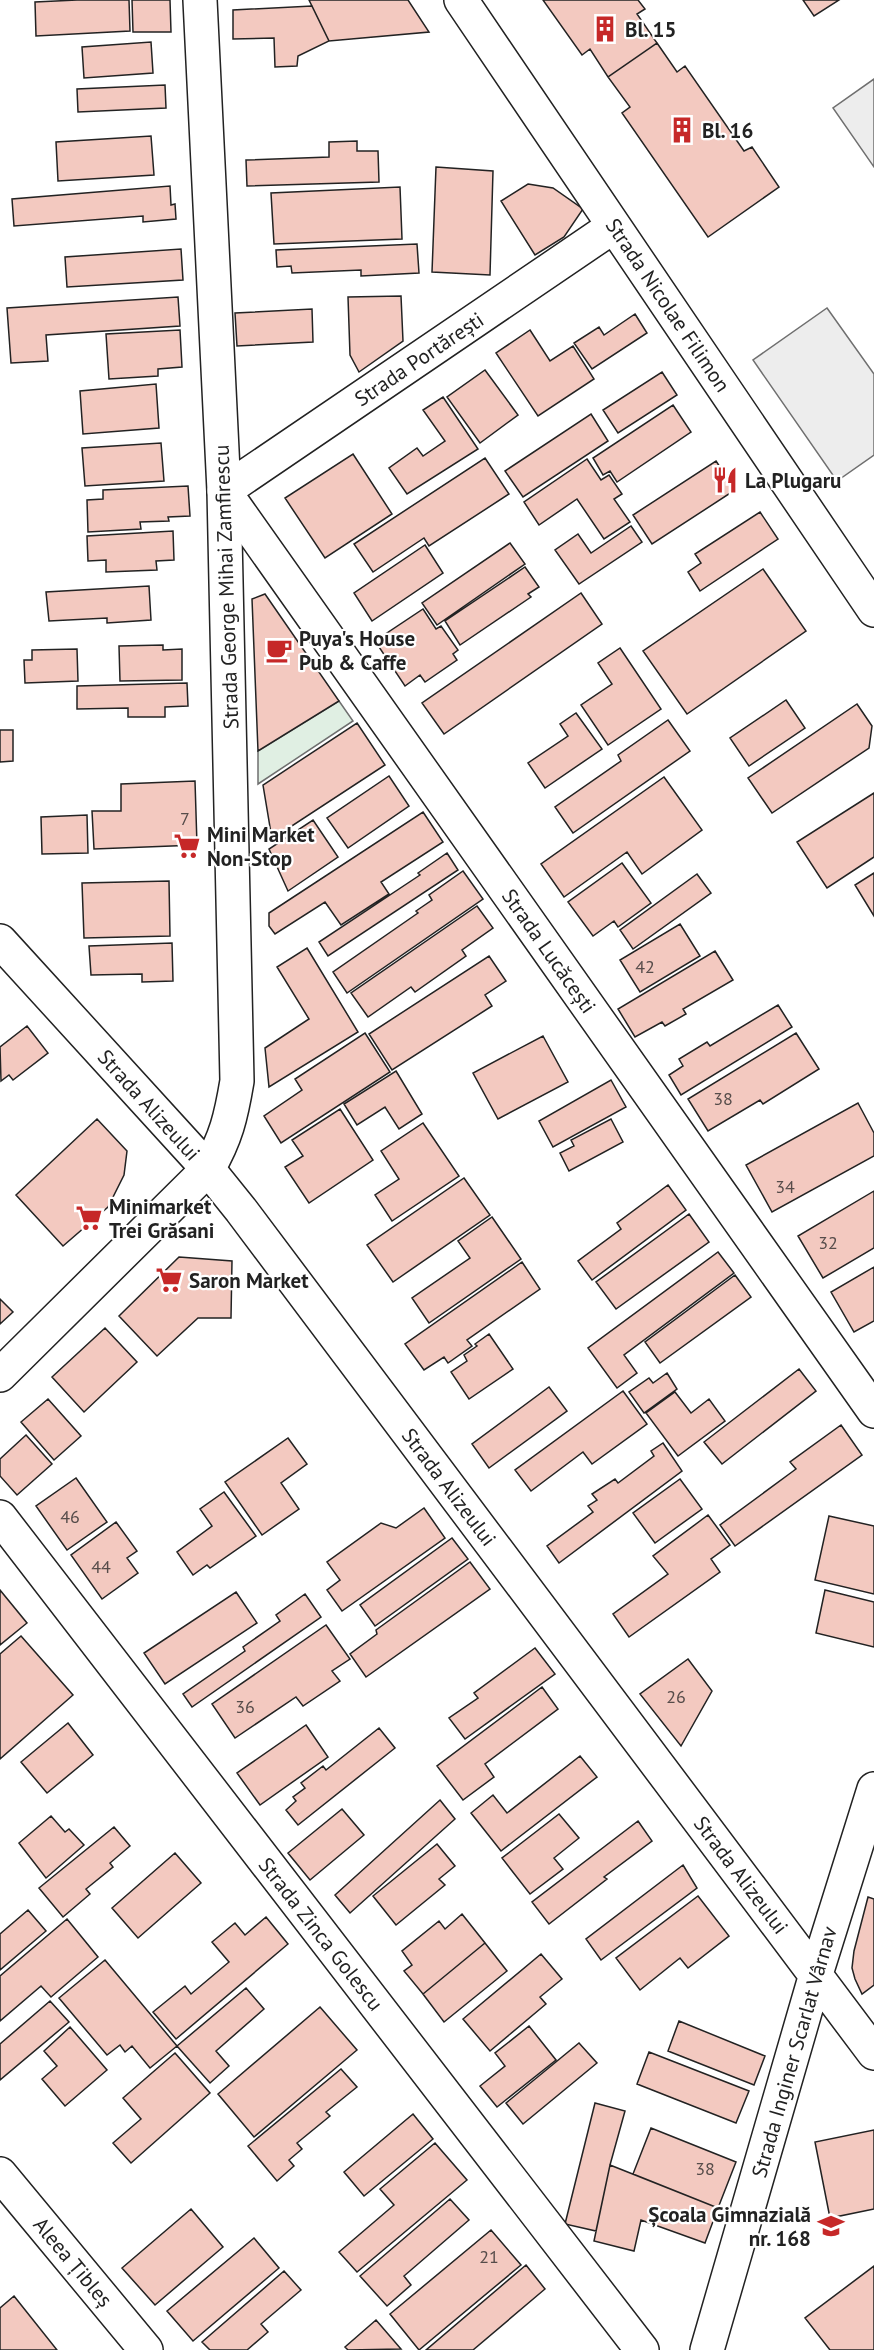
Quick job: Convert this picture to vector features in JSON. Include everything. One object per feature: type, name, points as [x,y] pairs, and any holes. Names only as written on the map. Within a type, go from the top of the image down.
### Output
[{"type":"street","name":"Strada George Mihai Zamfirescu","points":[[0,1375],[208,1169],[223,1143],[232,1115],[237,1081],[224,491],[200,0]]},
{"type":"street","name":"Strada Nicolae Filimon","points":[[461,0],[874,610]]},
{"type":"street","name":"Strada Portărești","points":[[224,491],[614,226]]},
{"type":"street","name":"Strada Lucăcești","points":[[224,491],[874,1411]]},
{"type":"street","name":"Strada Alizeului","points":[[0,941],[208,1169],[241,1210],[874,2052]]},
{"type":"street","name":"Strada Zinca Golescu","points":[[0,1517],[642,2350]]},
{"type":"street","name":"Strada Inginer Scarlat Vârnav","points":[[707,2350],[816,1974],[874,1789]]},
{"type":"street","name":"Aleea Țibleș","points":[[0,2174],[146,2350]]},
{"type":"green space","points":[[339,701],[353,721],[258,784],[258,751]]},
{"type":"shaded area","points":[[874,79],[874,167],[833,108]]},
{"type":"shaded area","points":[[827,308],[874,374],[874,455],[837,481],[753,360]]},
{"type":"building","points":[[129,0],[130,31],[36,36],[35,2]]},
{"type":"building","points":[[132,0],[170,0],[171,32],[133,32]]},
{"type":"building","points":[[309,0],[408,0],[429,32],[329,41]]},
{"type":"building","name":"Bl. 15","points":[[543,0],[638,0],[645,9],[637,14],[657,43],[608,77],[590,49],[582,55]]},
{"type":"building","points":[[803,0],[839,0],[814,16]]},
{"type":"building","points":[[312,6],[329,41],[298,56],[297,66],[275,67],[274,38],[233,39],[233,10]]},
{"type":"building","points":[[151,42],[153,73],[84,78],[82,47]]},
{"type":"building","name":"Bl. 16","points":[[657,43],[677,72],[685,66],[744,151],[752,147],[779,187],[708,237],[622,113],[630,107],[608,77]]},
{"type":"building","points":[[165,85],[166,108],[78,112],[77,89]]},
{"type":"building","points":[[151,136],[154,175],[58,181],[56,142]]},
{"type":"building","points":[[357,141],[357,151],[378,151],[379,182],[247,186],[246,160],[329,157],[329,142]]},
{"type":"building","points":[[436,167],[493,171],[490,275],[432,272]]},
{"type":"building","points":[[528,184],[553,188],[583,209],[564,237],[535,255],[501,201]]},
{"type":"building","points":[[170,186],[171,205],[175,204],[176,219],[143,222],[143,216],[14,226],[12,199]]},
{"type":"building","points":[[400,187],[402,239],[274,244],[271,193]]},
{"type":"building","points":[[417,244],[419,273],[361,276],[361,270],[292,273],[291,266],[277,267],[276,250]]},
{"type":"building","points":[[181,249],[183,280],[67,287],[65,257]]},
{"type":"building","points":[[401,296],[403,341],[359,372],[350,355],[348,297]]},
{"type":"building","points":[[178,297],[180,326],[46,335],[48,361],[11,363],[7,308]]},
{"type":"building","points":[[312,309],[313,342],[237,346],[235,313]]},
{"type":"building","points":[[635,314],[647,333],[592,369],[574,343],[599,327],[604,335]]},
{"type":"building","points":[[180,330],[182,367],[158,369],[158,376],[109,379],[106,334]]},
{"type":"building","points":[[530,330],[550,361],[573,346],[594,379],[538,416],[496,353]]},
{"type":"building","points":[[485,370],[518,415],[480,443],[447,397]]},
{"type":"building","points":[[662,372],[677,395],[618,433],[603,410]]},
{"type":"building","points":[[156,384],[159,428],[83,434],[80,391]]},
{"type":"building","points":[[443,397],[478,449],[407,494],[389,468],[417,448],[423,456],[445,441],[423,410]]},
{"type":"building","points":[[673,405],[691,432],[617,482],[610,471],[603,475],[593,458]]},
{"type":"building","points":[[591,414],[608,441],[523,497],[505,471]]},
{"type":"building","points":[[161,443],[164,481],[85,486],[82,448]]},
{"type":"building","points":[[353,454],[392,514],[325,558],[285,498]]},
{"type":"building","points":[[485,458],[509,494],[429,546],[424,538],[373,572],[354,544]]},
{"type":"building","points":[[587,459],[601,480],[609,475],[622,494],[614,499],[630,522],[604,539],[577,499],[539,525],[524,502]]},
{"type":"building","points":[[716,461],[735,490],[652,544],[633,515]]},
{"type":"building","points":[[188,486],[190,516],[168,517],[169,521],[140,522],[141,529],[88,532],[87,500],[103,499],[103,490]]},
{"type":"building","points":[[760,512],[778,539],[700,591],[688,572],[701,563],[695,554]]},
{"type":"building","points":[[631,526],[642,542],[579,584],[555,550],[578,534],[591,553]]},
{"type":"building","points":[[173,531],[174,560],[156,561],[157,570],[106,572],[106,560],[88,561],[87,536]]},
{"type":"building","points":[[510,543],[525,564],[437,625],[422,603]]},
{"type":"building","points":[[425,545],[443,573],[372,621],[354,593]]},
{"type":"building","points":[[525,567],[539,587],[528,594],[531,597],[460,645],[445,621]]},
{"type":"building","points":[[763,569],[806,631],[687,714],[643,651]]},
{"type":"building","points":[[149,586],[151,620],[107,623],[107,618],[49,621],[46,592]]},
{"type":"building","points":[[581,593],[602,624],[444,734],[422,703]]},
{"type":"building","name":"Puya's House Pub & Caffe","points":[[265,594],[339,701],[258,751],[252,599]]},
{"type":"building","points":[[423,609],[436,629],[441,626],[458,650],[453,654],[457,660],[425,682],[420,675],[405,686],[375,641]]},
{"type":"building","points":[[163,645],[163,650],[182,649],[182,680],[120,681],[119,646]]},
{"type":"building","points":[[620,648],[661,709],[608,745],[581,705],[612,684],[598,663]]},
{"type":"building","points":[[77,649],[78,681],[25,683],[24,660],[32,660],[32,650]]},
{"type":"building","points":[[187,683],[188,706],[165,707],[165,717],[128,717],[128,708],[77,709],[77,686]]},
{"type":"building","points":[[786,700],[805,728],[749,766],[730,738]]},
{"type":"building","points":[[857,704],[872,726],[869,748],[772,813],[748,778]]},
{"type":"building","points":[[576,713],[602,749],[545,788],[528,763],[568,736],[560,724]]},
{"type":"building","points":[[668,720],[690,751],[573,833],[555,807],[621,761],[618,755]]},
{"type":"building","points":[[357,723],[385,765],[272,839],[263,785]]},
{"type":"building","points":[[0,730],[13,730],[13,761],[0,762]]},
{"type":"building","points":[[389,776],[409,806],[348,848],[327,818]]},
{"type":"building","points":[[664,777],[702,830],[642,874],[627,852],[564,897],[541,864]]},
{"type":"building","points":[[195,781],[197,845],[94,849],[92,811],[121,811],[121,784]]},
{"type":"building","points":[[874,793],[874,857],[827,888],[797,842]]},
{"type":"building","points":[[423,812],[443,842],[381,882],[389,894],[341,925],[325,902],[275,934],[269,926],[269,913]]},
{"type":"building","points":[[87,815],[88,853],[42,854],[41,817]]},
{"type":"building","points":[[313,820],[338,857],[288,891],[269,849]]},
{"type":"building","points":[[447,853],[458,870],[328,956],[319,942],[420,875],[418,873]]},
{"type":"building","points":[[622,863],[651,903],[618,927],[614,921],[593,936],[568,902]]},
{"type":"building","points":[[463,871],[483,899],[347,993],[333,972],[418,913],[416,911],[432,900],[429,895]]},
{"type":"building","points":[[874,873],[874,916],[855,885]]},
{"type":"building","points":[[697,874],[711,893],[633,949],[620,930]]},
{"type":"building","points":[[169,881],[170,936],[84,938],[82,883]]},
{"type":"building","points":[[477,906],[493,928],[462,950],[466,956],[415,992],[411,987],[368,1017],[351,993]]},
{"type":"building","points":[[680,924],[700,956],[640,992],[620,960]]},
{"type":"building","points":[[172,943],[173,981],[142,982],[142,974],[91,975],[89,946]]},
{"type":"building","points":[[307,948],[358,1032],[269,1087],[265,1048],[309,1019],[277,967]]},
{"type":"building","points":[[715,951],[733,980],[683,1009],[686,1014],[665,1026],[662,1022],[635,1037],[618,1009]]},
{"type":"building","points":[[489,956],[506,981],[485,995],[492,1006],[392,1070],[369,1034]]},
{"type":"building","points":[[778,1005],[792,1027],[681,1095],[669,1075],[683,1066],[679,1059],[707,1042],[710,1046]]},
{"type":"building","points":[[27,1026],[48,1053],[13,1080],[9,1075],[1,1081],[0,1047]]},
{"type":"building","points":[[365,1033],[390,1072],[281,1143],[264,1116],[302,1090],[295,1079]]},
{"type":"building","points":[[796,1033],[819,1069],[763,1104],[760,1100],[708,1131],[688,1099]]},
{"type":"building","points":[[543,1036],[568,1082],[498,1119],[473,1073]]},
{"type":"building","points":[[396,1071],[422,1114],[399,1129],[385,1107],[357,1125],[344,1104]]},
{"type":"building","points":[[611,1080],[626,1107],[553,1147],[539,1121]]},
{"type":"building","points":[[858,1103],[874,1133],[874,1156],[772,1212],[746,1165]]},
{"type":"building","points":[[340,1109],[373,1160],[309,1203],[285,1167],[303,1156],[292,1140]]},
{"type":"building","points":[[97,1119],[127,1151],[124,1175],[108,1207],[63,1246],[16,1195]]},
{"type":"building","points":[[611,1119],[623,1142],[569,1171],[560,1153],[574,1146],[571,1140]]},
{"type":"building","points":[[423,1123],[459,1176],[392,1221],[375,1195],[399,1179],[381,1151]]},
{"type":"building","points":[[464,1178],[490,1215],[393,1282],[367,1245]]},
{"type":"building","points":[[668,1185],[686,1210],[592,1280],[578,1261],[621,1229],[617,1223]]},
{"type":"building","points":[[874,1191],[874,1248],[823,1278],[798,1236]]},
{"type":"building","points":[[689,1214],[709,1242],[616,1309],[596,1282]]},
{"type":"building","points":[[492,1217],[521,1259],[429,1323],[412,1298],[470,1258],[458,1241]]},
{"type":"building","points":[[718,1252],[734,1273],[624,1355],[637,1373],[617,1388],[588,1348]]},
{"type":"building","points":[[179,1257],[232,1261],[231,1318],[198,1318],[157,1356],[119,1316]]},
{"type":"building","points":[[522,1262],[540,1289],[467,1340],[472,1346],[448,1363],[444,1357],[424,1370],[405,1344]]},
{"type":"building","points":[[874,1267],[874,1321],[854,1332],[831,1292]]},
{"type":"building","points":[[735,1275],[751,1297],[660,1363],[645,1342]]},
{"type":"building","points":[[0,1299],[13,1312],[0,1324]]},
{"type":"building","points":[[105,1328],[137,1362],[84,1412],[52,1377]]},
{"type":"building","points":[[489,1334],[513,1369],[469,1399],[451,1372],[467,1361],[464,1355]]},
{"type":"building","points":[[799,1369],[816,1391],[722,1464],[704,1442]]},
{"type":"building","points":[[667,1373],[677,1389],[644,1413],[629,1392],[649,1378],[653,1383]]},
{"type":"building","points":[[549,1387],[567,1411],[489,1468],[472,1444]]},
{"type":"building","points":[[623,1391],[647,1424],[592,1464],[583,1452],[531,1491],[515,1470]]},
{"type":"building","points":[[675,1392],[691,1413],[709,1399],[725,1421],[678,1456],[646,1413]]},
{"type":"building","points":[[48,1399],[81,1436],[54,1460],[21,1422]]},
{"type":"building","points":[[841,1425],[862,1455],[735,1546],[720,1525],[796,1469],[790,1462]]},
{"type":"building","points":[[26,1435],[52,1464],[17,1495],[0,1476],[0,1459]]},
{"type":"building","points":[[288,1438],[307,1464],[281,1483],[299,1509],[262,1535],[225,1482]]},
{"type":"building","points":[[663,1443],[682,1471],[559,1563],[547,1546],[593,1512],[588,1506],[597,1500],[592,1494],[615,1479],[618,1483],[654,1456],[651,1451]]},
{"type":"building","points":[[76,1478],[107,1522],[67,1550],[36,1506]]},
{"type":"building","points":[[680,1479],[702,1509],[655,1543],[633,1513]]},
{"type":"building","points":[[224,1492],[256,1536],[210,1568],[207,1565],[193,1575],[177,1552],[212,1526],[200,1509]]},
{"type":"building","points":[[424,1508],[445,1538],[342,1611],[327,1590],[340,1580],[327,1562],[381,1523],[396,1528]]},
{"type":"building","points":[[708,1515],[730,1545],[711,1559],[720,1572],[629,1637],[613,1614],[668,1574],[653,1556]]},
{"type":"building","points":[[829,1516],[874,1526],[874,1594],[815,1580]]},
{"type":"building","points":[[116,1522],[137,1551],[127,1558],[138,1573],[102,1599],[71,1555]]},
{"type":"building","points":[[452,1538],[468,1559],[375,1626],[360,1605]]},
{"type":"building","points":[[470,1562],[490,1589],[366,1677],[350,1654],[377,1634],[376,1630]]},
{"type":"building","points":[[0,1590],[27,1623],[0,1645]]},
{"type":"building","points":[[825,1590],[874,1602],[874,1647],[816,1633]]},
{"type":"building","points":[[236,1592],[257,1623],[165,1684],[144,1653]]},
{"type":"building","points":[[305,1594],[321,1617],[192,1707],[183,1694],[245,1651],[243,1647],[280,1621],[276,1615]]},
{"type":"building","points":[[326,1625],[350,1659],[332,1671],[340,1681],[303,1706],[296,1697],[235,1738],[212,1704]]},
{"type":"building","points":[[21,1636],[73,1695],[0,1759],[0,1654]]},
{"type":"building","points":[[535,1648],[555,1674],[465,1739],[449,1718],[478,1698],[474,1693]]},
{"type":"building","points":[[688,1659],[712,1691],[681,1746],[640,1694]]},
{"type":"building","points":[[542,1687],[558,1709],[485,1764],[494,1777],[463,1800],[437,1766]]},
{"type":"building","points":[[68,1723],[93,1755],[47,1793],[21,1762]]},
{"type":"building","points":[[306,1725],[328,1757],[260,1805],[237,1773]]},
{"type":"building","points":[[379,1728],[395,1748],[298,1825],[286,1810],[296,1801],[293,1797],[305,1788],[301,1783],[323,1766],[326,1770]]},
{"type":"building","points":[[580,1756],[597,1777],[501,1851],[471,1813],[493,1795],[507,1813]]},
{"type":"building","points":[[440,1800],[455,1819],[350,1913],[335,1895]]},
{"type":"building","points":[[342,1809],[364,1835],[310,1880],[288,1853]]},
{"type":"building","points":[[559,1814],[579,1838],[554,1858],[563,1869],[530,1894],[502,1858]]},
{"type":"building","points":[[51,1816],[65,1832],[69,1829],[84,1845],[46,1878],[19,1843]]},
{"type":"building","points":[[638,1821],[652,1841],[604,1877],[607,1879],[549,1924],[532,1902]]},
{"type":"building","points":[[114,1827],[130,1846],[110,1863],[113,1867],[86,1889],[90,1894],[63,1917],[39,1888]]},
{"type":"building","points":[[437,1844],[455,1866],[439,1879],[445,1885],[396,1925],[373,1896]]},
{"type":"building","points":[[175,1853],[201,1883],[138,1938],[112,1908]]},
{"type":"building","points":[[683,1865],[697,1888],[601,1960],[586,1939]]},
{"type":"building","points":[[698,1896],[729,1936],[688,1968],[680,1958],[640,1990],[616,1958]]},
{"type":"building","points":[[868,1897],[874,1899],[874,1985],[862,1994],[852,1968]]},
{"type":"building","points":[[28,1910],[46,1931],[0,1970],[0,1934]]},
{"type":"building","points":[[462,1914],[485,1943],[423,1994],[404,1971],[412,1965],[402,1951],[439,1921],[445,1929]]},
{"type":"building","points":[[266,1917],[288,1944],[176,2039],[153,2012],[185,1986],[191,1994],[229,1962],[212,1942],[235,1923],[245,1935]]},
{"type":"building","points":[[67,1919],[98,1957],[51,1997],[41,1986],[0,2021],[0,1976]]},
{"type":"building","points":[[485,1943],[507,1971],[444,2022],[423,1994]]},
{"type":"building","points":[[541,1954],[562,1979],[540,1997],[546,2004],[490,2051],[463,2019]]},
{"type":"building","points":[[105,1960],[177,2046],[150,2068],[132,2046],[125,2052],[120,2045],[107,2055],[59,1998]]},
{"type":"building","points":[[246,1988],[264,2009],[216,2051],[229,2066],[210,2083],[177,2046]]},
{"type":"building","points":[[50,2001],[69,2022],[0,2080],[0,2044]]},
{"type":"building","points":[[320,2007],[357,2050],[254,2137],[218,2094]]},
{"type":"building","points":[[679,2021],[765,2056],[754,2085],[668,2051]]},
{"type":"building","points":[[529,2026],[556,2060],[497,2107],[480,2086],[505,2066],[495,2053]]},
{"type":"building","points":[[70,2027],[107,2070],[65,2106],[42,2079],[57,2066],[44,2051]]},
{"type":"building","points":[[579,2043],[597,2063],[523,2124],[506,2103]]},
{"type":"building","points":[[649,2052],[749,2091],[736,2123],[637,2084]]},
{"type":"building","points":[[175,2053],[210,2093],[131,2163],[113,2143],[141,2119],[123,2098]]},
{"type":"building","points":[[341,2069],[357,2087],[326,2112],[330,2116],[297,2143],[302,2149],[289,2160],[294,2166],[277,2181],[248,2146]]},
{"type":"building","points":[[595,2103],[625,2111],[610,2165],[596,2231],[565,2224]]},
{"type":"building","points":[[413,2114],[433,2139],[364,2196],[344,2172]]},
{"type":"building","points":[[651,2128],[736,2162],[718,2208],[633,2174]]},
{"type":"building","points":[[874,2130],[874,2209],[830,2218],[815,2142]]},
{"type":"building","points":[[435,2143],[467,2180],[357,2272],[339,2252],[394,2205],[380,2189]]},
{"type":"building","points":[[610,2165],[718,2208],[705,2243],[641,2220],[634,2251],[594,2241]]},
{"type":"building","points":[[450,2199],[469,2220],[404,2276],[411,2285],[387,2306],[360,2276]]},
{"type":"building","points":[[191,2209],[223,2247],[155,2305],[122,2268]]},
{"type":"building","points":[[491,2230],[521,2265],[419,2350],[390,2314]]},
{"type":"building","points":[[254,2238],[279,2268],[193,2341],[167,2311]]},
{"type":"building","points":[[526,2265],[545,2289],[473,2350],[426,2350]]},
{"type":"building","points":[[874,2266],[874,2350],[830,2350],[805,2318]]},
{"type":"building","points":[[284,2271],[301,2290],[261,2324],[268,2332],[247,2350],[210,2350],[202,2342]]},
{"type":"building","points":[[14,2296],[57,2350],[0,2350],[0,2308]]},
{"type":"building","points":[[376,2320],[401,2349],[348,2350],[345,2347]]},
{"type":"place","name":"Bl. 15","points":[[605,29]]},
{"type":"place","name":"Bl. 16","points":[[682,130]]},
{"type":"place","name":"La Plugaru","points":[[725,480]]},
{"type":"place","name":"Puya's House Pub & Caffe","points":[[279,650]]},
{"type":"place","name":"Mini Market Non-Stop","points":[[187,846]]},
{"type":"place","name":"Minimarket Trei Grăsani","points":[[89,1218]]},
{"type":"place","name":"Saron Market","points":[[169,1280]]},
{"type":"place","name":"Școala Gimnazială nr. 168","points":[[831,2226]]}]
